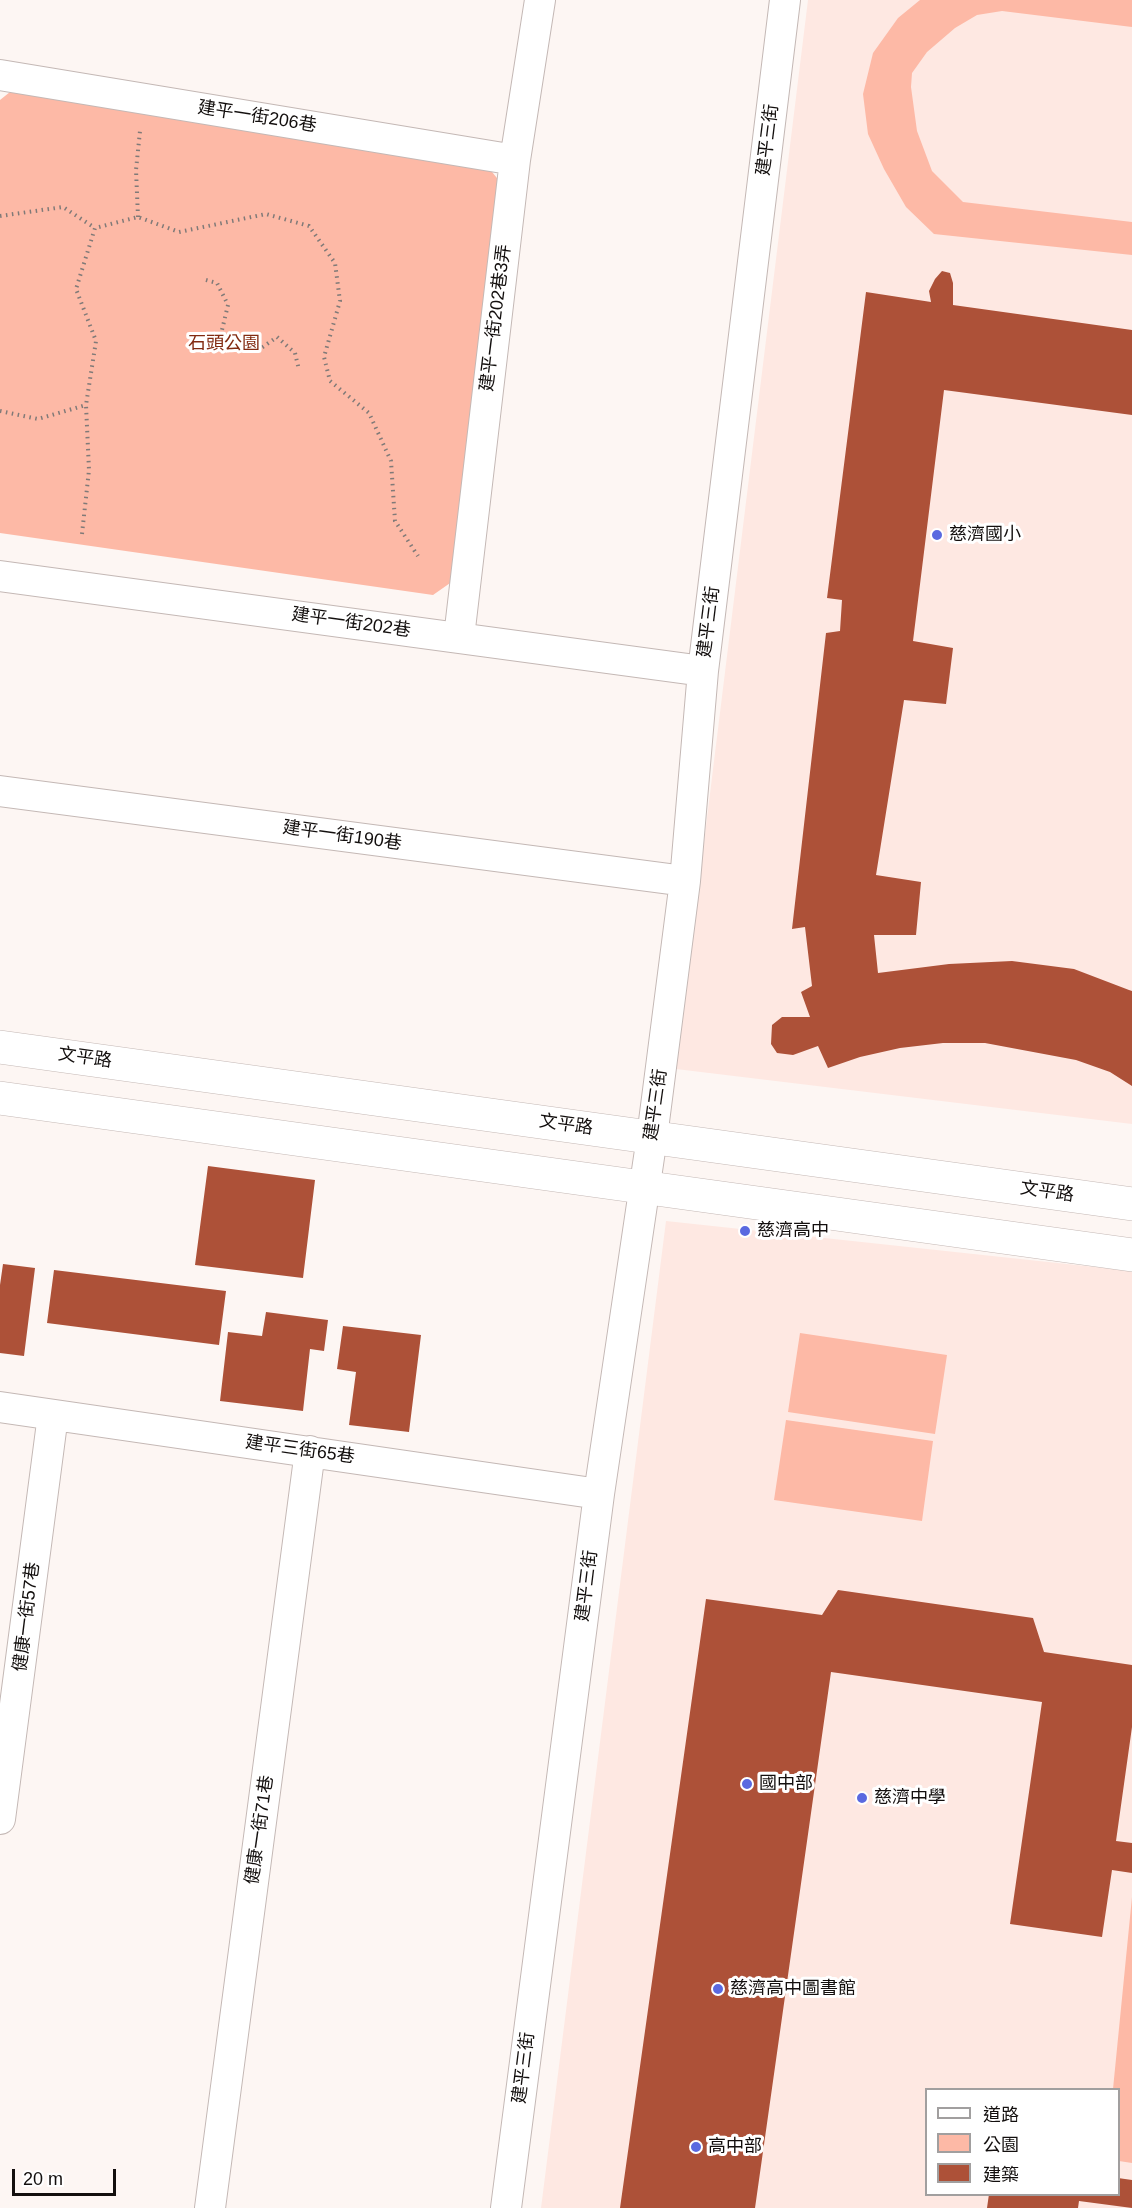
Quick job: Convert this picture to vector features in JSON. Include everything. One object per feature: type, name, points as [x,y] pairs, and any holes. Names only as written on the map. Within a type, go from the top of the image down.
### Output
[{"type":"street","name":"建平一街202巷3弄","points":[[459,638],[515,160],[540,0]]},
{"type":"street","name":"建平三街","points":[[506,2208],[599,1494],[652,1137],[685,881],[703,671],[785,0]]},
{"type":"street","name":"建平一街206巷","points":[[0,75],[515,160]]},
{"type":"street","name":"建平一街202巷","points":[[0,576],[703,671]]},
{"type":"street","name":"建平一街190巷","points":[[0,791],[685,881]]},
{"type":"street","name":"文平路","points":[[0,1047],[1132,1204]]},
{"type":"street","points":[[0,1098],[1132,1254]]},
{"type":"street","name":"建平三街65巷","points":[[0,1407],[599,1494]]},
{"type":"street","name":"健康一街57巷","points":[[0,1819],[53,1415]]},
{"type":"street","name":"健康一街71巷","points":[[210,2208],[310,1451]]},
{"type":"path","points":[[138,217],[136,170],[141,121]]},
{"type":"path","points":[[0,216],[63,207],[95,228],[138,217],[179,232],[266,214],[309,225],[335,263],[340,301],[324,357],[330,381],[369,412],[391,461],[395,521],[418,556]]},
{"type":"path","points":[[82,534],[89,470],[86,405],[96,341],[76,289],[95,228]]},
{"type":"path","points":[[206,280],[217,283],[228,305],[222,330],[232,348],[257,351],[277,337],[295,353],[299,370]]},
{"type":"path","points":[[0,411],[38,419],[86,405]]},
{"type":"shaded area","name":"慈濟國小","points":[[808,0],[1132,0],[1132,1124],[676,1069]]},
{"type":"shaded area","name":"慈濟中學","points":[[666,1221],[1132,1271],[1132,2208],[541,2208]]},
{"type":"green space","points":[[920,0],[1132,0],[1132,27],[1002,11],[977,15],[955,28],[927,52],[912,73],[911,87],[917,131],[932,171],[963,202],[1132,222],[1132,255],[934,234],[906,207],[884,169],[868,134],[863,94],[873,53],[898,18]]},
{"type":"green space","name":"石頭公園","points":[[10,92],[484,162],[505,188],[453,581],[433,595],[0,533],[0,100]]},
{"type":"green space","points":[[800,1333],[947,1355],[935,1434],[788,1412]]},
{"type":"green space","points":[[786,1420],[933,1441],[922,1521],[774,1500]]},
{"type":"green space","points":[[1132,1897],[1132,2163],[1120,2161],[1120,2088],[1113,2088]]},
{"type":"building","points":[[942,271],[950,273],[953,283],[953,305],[1132,330],[1132,415],[944,390],[913,641],[953,648],[946,704],[904,700],[876,875],[921,882],[916,935],[874,935],[878,973],[949,964],[1012,961],[1074,969],[1132,991],[1132,1086],[1110,1072],[1076,1060],[985,1043],[943,1043],[900,1048],[860,1057],[828,1068],[818,1046],[793,1055],[777,1053],[771,1044],[772,1025],[782,1017],[810,1017],[801,992],[812,986],[805,927],[792,929],[826,633],[840,631],[842,600],[827,598],[866,292],[931,302],[929,291]]},
{"type":"building","points":[[208,1166],[315,1180],[303,1278],[195,1265]]},
{"type":"building","points":[[3,1264],[35,1268],[24,1356],[0,1353],[0,1285]]},
{"type":"building","points":[[54,1270],[226,1291],[219,1345],[47,1323]]},
{"type":"building","points":[[266,1312],[328,1320],[324,1351],[310,1349],[303,1411],[220,1401],[228,1332],[262,1336]]},
{"type":"building","points":[[343,1326],[421,1335],[409,1432],[349,1425],[356,1372],[337,1369]]},
{"type":"building","name":"國中部","points":[[838,1590],[1033,1618],[1044,1652],[1132,1665],[1132,1727],[1116,1841],[1132,1843],[1132,1873],[1112,1870],[1102,1937],[1010,1924],[1042,1702],[831,1672],[755,2208],[620,2208],[706,1599],[822,1615]]},
{"type":"building","points":[[1120,2178],[1132,2180],[1132,2208],[1079,2201],[1078,2208],[987,2208],[989,2196],[1120,2196]]},
{"type":"place","name":"慈濟國小","points":[[937,535]]},
{"type":"place","name":"慈濟高中","points":[[745,1231]]},
{"type":"place","name":"國中部","points":[[747,1784]]},
{"type":"place","name":"慈濟中學","points":[[862,1798]]},
{"type":"place","name":"慈濟高中圖書館","points":[[718,1989]]},
{"type":"place","name":"高中部","points":[[696,2147]]}]
